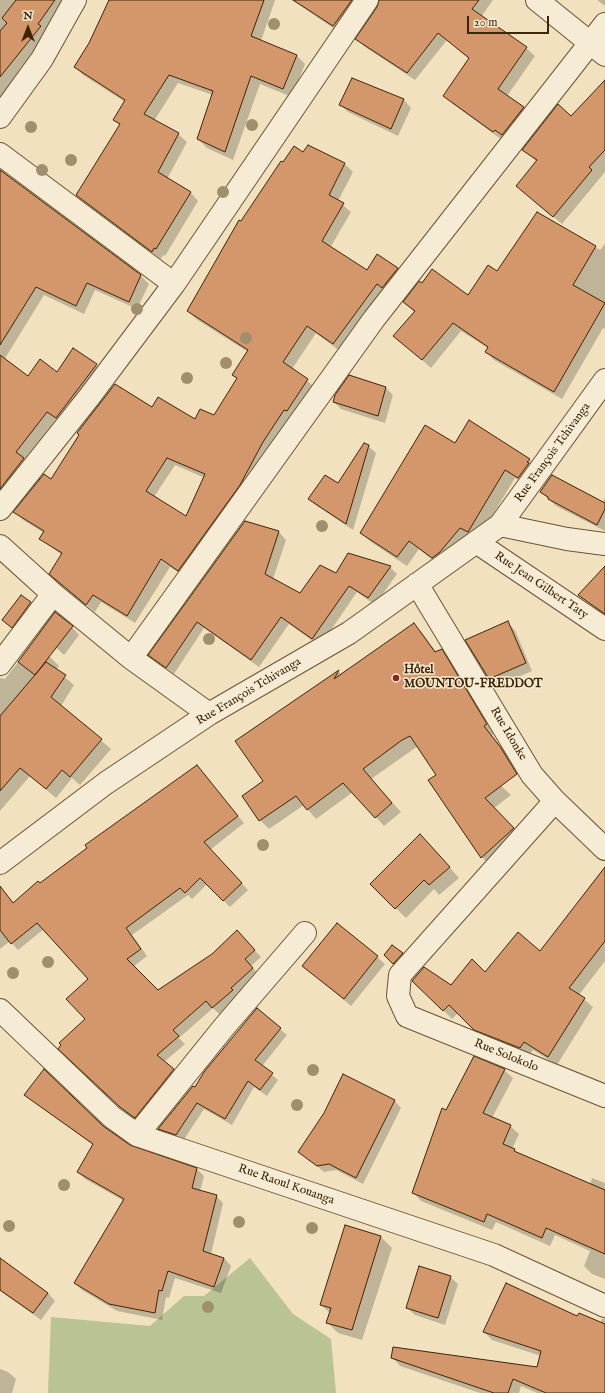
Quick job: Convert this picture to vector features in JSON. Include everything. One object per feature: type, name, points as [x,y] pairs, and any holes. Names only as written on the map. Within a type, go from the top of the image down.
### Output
[{"type":"street","points":[[0,117],[42,59],[76,0]]},
{"type":"street","points":[[0,509],[90,396],[174,284],[367,0]]},
{"type":"street","points":[[537,0],[597,49]]},
{"type":"street","points":[[131,658],[374,319],[597,49],[605,24]]},
{"type":"street","points":[[0,154],[174,284]]},
{"type":"street","name":"Rue François Tchivanga","points":[[3,854],[209,714],[349,633],[500,525],[605,380]]},
{"type":"street","points":[[500,525],[567,539],[605,544]]},
{"type":"street","name":"Rue Jean Gilbert Taty","points":[[476,542],[605,629]]},
{"type":"street","points":[[0,546],[53,594],[131,658],[209,714]]},
{"type":"street","name":"Rue Idonke","points":[[418,584],[532,775],[555,801],[605,849]]},
{"type":"street","points":[[0,664],[53,594]]},
{"type":"street","name":"Rue Solokolo","points":[[555,801],[400,974],[398,996],[406,1016],[605,1096]]},
{"type":"street","points":[[137,1135],[224,1027],[305,933]]},
{"type":"street","name":"Rue Raoul Kouanga","points":[[0,1010],[112,1117],[137,1135],[494,1255],[605,1306]]},
{"type":"green space","points":[[250,1258],[293,1314],[331,1339],[336,1393],[48,1393],[51,1317],[150,1326],[184,1296],[204,1296]]},
{"type":"building","points":[[16,0],[55,0],[38,24],[41,26],[0,77],[0,31],[7,23],[2,18]]},
{"type":"building","points":[[109,0],[264,0],[251,36],[297,55],[283,89],[251,76],[225,152],[197,139],[213,91],[169,75],[144,114],[179,133],[158,172],[191,192],[156,249],[154,248],[152,252],[76,195],[120,124],[113,120],[125,100],[74,67],[89,43]]},
{"type":"building","points":[[293,0],[352,0],[333,26]]},
{"type":"building","points":[[379,0],[479,0],[472,9],[527,47],[498,89],[524,107],[502,135],[495,130],[493,132],[443,96],[469,58],[438,33],[407,73],[355,39],[377,7]]},
{"type":"building","points":[[352,78],[404,99],[391,129],[339,105]]},
{"type":"building","points":[[605,80],[605,150],[589,167],[592,170],[553,217],[516,186],[537,160],[522,150],[558,104],[571,116]]},
{"type":"building","points":[[308,145],[345,163],[329,195],[344,203],[322,241],[367,270],[377,254],[398,268],[382,288],[377,284],[333,344],[307,326],[283,362],[308,379],[287,411],[284,410],[263,442],[240,485],[178,571],[161,559],[127,616],[93,595],[86,605],[49,574],[62,553],[39,539],[44,531],[13,512],[44,474],[51,479],[79,435],[77,433],[115,384],[152,407],[158,397],[195,419],[200,409],[214,415],[237,378],[232,375],[248,350],[187,311],[239,220],[241,221],[281,161],[283,162],[294,146],[303,152]],"holes":[[[167,458],[205,474],[186,516],[146,491]]]},
{"type":"building","points":[[0,170],[141,275],[129,302],[87,283],[76,306],[36,287],[0,345]]},
{"type":"building","points":[[537,212],[596,246],[573,285],[605,303],[554,392],[485,352],[488,347],[453,323],[422,360],[393,336],[415,311],[403,302],[419,281],[422,283],[432,269],[468,295],[488,265],[497,271]]},
{"type":"building","points":[[73,348],[97,364],[56,418],[47,412],[16,452],[24,458],[0,489],[0,355],[28,376],[40,359],[57,372]]},
{"type":"building","points":[[349,375],[386,387],[378,416],[333,402],[335,395]]},
{"type":"building","points":[[469,420],[530,459],[527,462],[529,463],[518,478],[505,470],[468,532],[460,528],[440,552],[432,558],[409,541],[397,557],[360,533],[425,425],[455,443]]},
{"type":"building","points":[[364,443],[369,445],[346,524],[308,499],[325,475],[338,483]]},
{"type":"building","points":[[552,475],[605,503],[605,509],[597,525],[548,499],[548,497],[540,492]]},
{"type":"building","points":[[245,521],[279,531],[265,574],[300,593],[320,565],[336,573],[348,553],[391,566],[368,598],[349,586],[312,639],[281,617],[251,660],[197,622],[166,668],[148,655]]},
{"type":"building","points":[[605,566],[605,614],[578,595]]},
{"type":"building","points":[[21,595],[31,602],[12,628],[2,620]]},
{"type":"building","points":[[55,612],[73,626],[35,675],[18,662]]},
{"type":"building","points":[[508,621],[526,663],[489,679],[465,640]]},
{"type":"building","points":[[414,623],[435,652],[442,649],[487,724],[484,726],[501,748],[517,774],[485,798],[514,828],[481,858],[428,780],[436,775],[410,736],[402,740],[363,769],[392,803],[375,818],[343,783],[307,810],[296,796],[259,821],[242,796],[263,781],[235,741],[339,670],[334,679]]},
{"type":"building","points":[[46,662],[66,675],[51,697],[102,739],[70,777],[62,770],[46,789],[20,768],[0,791],[0,716]]},
{"type":"building","points":[[197,765],[238,816],[204,842],[242,883],[223,901],[200,878],[185,893],[180,888],[126,928],[141,949],[127,959],[158,990],[212,954],[237,930],[255,950],[245,959],[253,968],[231,988],[233,990],[212,1008],[206,1001],[173,1030],[179,1036],[157,1055],[174,1069],[135,1118],[120,1107],[58,1049],[61,1045],[59,1043],[85,1019],[66,999],[88,979],[37,923],[11,944],[0,930],[0,886],[13,903],[38,881],[40,883],[87,848],[85,845]]},
{"type":"building","points":[[420,834],[450,867],[429,885],[424,880],[395,909],[370,884]]},
{"type":"building","points":[[605,867],[605,941],[569,988],[585,998],[548,1057],[524,1042],[520,1048],[474,1030],[449,1005],[443,1011],[412,981],[424,967],[451,985],[472,959],[485,972],[518,932],[540,951]]},
{"type":"building","points":[[337,923],[378,956],[344,999],[302,966]]},
{"type":"building","points":[[392,945],[403,953],[393,964],[384,955]]},
{"type":"building","points":[[257,1008],[281,1028],[255,1060],[273,1073],[260,1090],[248,1081],[225,1119],[197,1103],[176,1135],[158,1129],[193,1086],[195,1087],[204,1072]]},
{"type":"building","points":[[474,1056],[505,1069],[483,1113],[511,1125],[503,1144],[515,1149],[514,1151],[605,1190],[605,1254],[546,1228],[542,1238],[487,1214],[484,1222],[412,1193],[442,1108],[446,1110]]},
{"type":"building","points":[[44,1069],[103,1126],[130,1145],[197,1168],[192,1188],[217,1195],[203,1251],[224,1258],[214,1287],[168,1271],[162,1291],[159,1290],[155,1313],[109,1304],[74,1283],[124,1199],[77,1172],[93,1144],[24,1095]]},
{"type":"building","points":[[343,1074],[395,1100],[356,1178],[329,1164],[317,1166],[298,1152],[324,1113]]},
{"type":"building","points":[[345,1225],[381,1236],[352,1330],[326,1323],[331,1308],[320,1305]]},
{"type":"building","points":[[0,1258],[48,1293],[33,1313],[0,1290]]},
{"type":"building","points":[[419,1266],[451,1276],[438,1318],[406,1308]]},
{"type":"building","points":[[506,1283],[577,1316],[579,1313],[605,1324],[605,1393],[546,1393],[513,1379],[508,1393],[494,1393],[391,1358],[393,1347],[537,1367],[541,1351],[483,1332]]},
{"type":"place","name":"Hôtel MOUNTOU-FREDDOT","points":[[396,678]]}]
